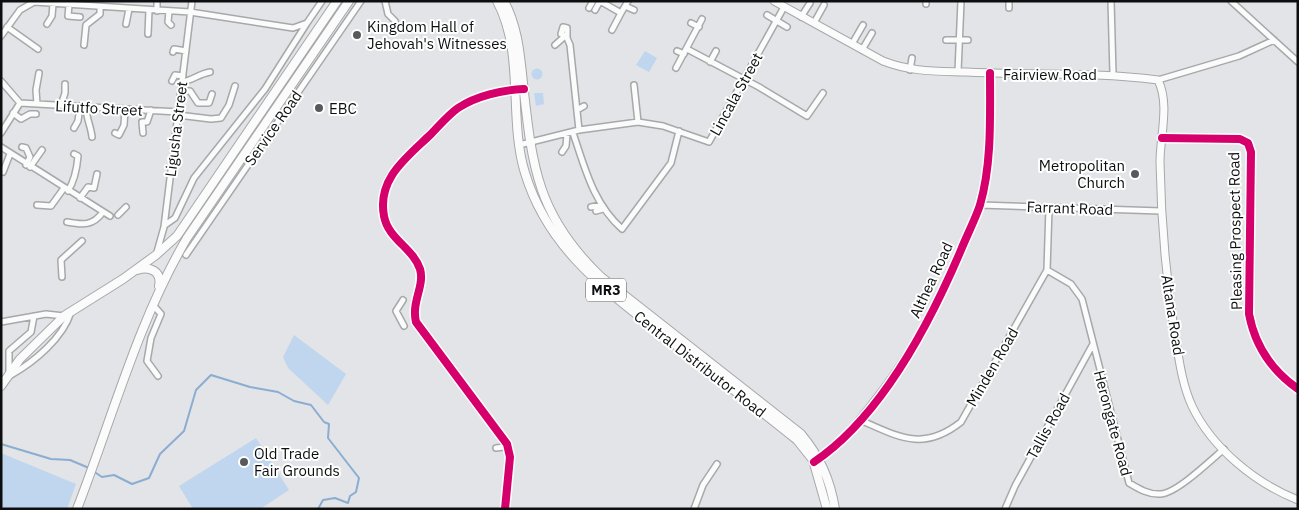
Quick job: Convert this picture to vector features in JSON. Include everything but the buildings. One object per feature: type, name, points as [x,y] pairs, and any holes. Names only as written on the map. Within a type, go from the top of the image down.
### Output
[{"type":"main road","points":[[122,279],[156,255],[177,236],[337,1]]},
{"type":"main road","points":[[77,509],[169,268],[187,238],[349,1]]},
{"type":"main road","name":"Central Distributor Road","points":[[498,1],[508,27],[519,145],[525,173],[539,207],[558,238],[580,267],[616,298],[797,440],[817,460],[827,509]]},
{"type":"main road","name":"Central Distributor Road","points":[[504,1],[515,27],[536,175],[546,202],[564,233],[586,263],[620,293],[801,434],[830,484],[835,509]]},
{"type":"main road","name":"Fairview Road","points":[[775,1],[883,61],[910,70],[1113,74],[1158,80]]},
{"type":"main road","name":"Altana Road","points":[[1158,80],[1164,95],[1161,211],[1170,300],[1185,386],[1192,406],[1224,449],[1253,476],[1277,492],[1298,500]]},
{"type":"main road","points":[[1,386],[20,358],[64,316],[139,269],[148,268],[155,271],[160,278],[154,304]]},
{"type":"street","points":[[110,1],[110,8]]},
{"type":"street","points":[[117,1],[117,8]]},
{"type":"street","points":[[157,1],[157,11]]},
{"type":"street","name":"Ligusha Street","points":[[156,255],[165,225],[192,1]]},
{"type":"street","points":[[165,225],[175,218],[194,178],[265,89],[322,1]]},
{"type":"street","name":"Service Road","points":[[186,255],[361,1]]},
{"type":"street","points":[[385,1],[388,14],[395,21]]},
{"type":"street","points":[[593,1],[592,9],[603,2],[621,13]]},
{"type":"street","points":[[958,72],[961,1]]},
{"type":"street","points":[[1009,1],[1009,8]]},
{"type":"street","points":[[1111,1],[1113,74]]},
{"type":"street","points":[[1231,1],[1298,62]]},
{"type":"street","points":[[1,36],[20,10],[34,2],[190,12],[293,28],[308,23]]},
{"type":"street","points":[[612,30],[627,3],[634,10]]},
{"type":"street","points":[[802,17],[810,3]]},
{"type":"street","points":[[47,24],[52,16],[53,4]]},
{"type":"street","points":[[69,5],[68,16],[80,16]]},
{"type":"street","points":[[814,23],[824,6]]},
{"type":"street","points":[[84,45],[86,25],[100,14],[100,7]]},
{"type":"street","name":"Lincala Street","points":[[519,145],[579,130],[638,122],[679,131],[709,142],[784,7]]},
{"type":"street","points":[[126,24],[129,9]]},
{"type":"street","points":[[148,34],[149,10]]},
{"type":"street","points":[[169,11],[168,22],[171,25]]},
{"type":"street","points":[[767,15],[788,27]]},
{"type":"street","points":[[961,19],[969,17]]},
{"type":"street","points":[[676,68],[702,19]]},
{"type":"street","points":[[691,23],[699,27]]},
{"type":"street","points":[[852,44],[863,25]]},
{"type":"street","points":[[7,27],[38,49]]},
{"type":"street","points":[[862,50],[872,33]]},
{"type":"street","points":[[555,45],[566,37],[570,46],[579,130]]},
{"type":"street","points":[[685,39],[690,42]]},
{"type":"street","points":[[946,40],[968,40]]},
{"type":"street","name":"Fairview Road","points":[[1158,80],[1239,56],[1274,40]]},
{"type":"street","points":[[172,52],[174,49],[186,51]]},
{"type":"street","points":[[677,51],[703,58],[744,79],[807,116],[823,92]]},
{"type":"street","points":[[710,62],[716,51]]},
{"type":"street","points":[[703,58],[707,52]]},
{"type":"street","points":[[910,70],[912,58]]},
{"type":"street","points":[[727,71],[730,64]]},
{"type":"street","points":[[172,81],[175,75],[183,79],[192,79],[200,73],[210,72]]},
{"type":"street","points":[[37,104],[36,90],[39,73]]},
{"type":"street","name":"Althea Road","points":[[817,460],[835,447],[860,420],[901,367],[920,337],[980,205],[986,169],[990,122],[990,73]]},
{"type":"street","points":[[1,80],[20,103],[1,133]]},
{"type":"street","points":[[61,105],[65,93],[65,84]]},
{"type":"street","points":[[634,85],[638,122]]},
{"type":"street","name":"Lifutfo Street","points":[[20,103],[151,110],[221,118],[229,105],[235,86]]},
{"type":"street","points":[[505,509],[510,457],[507,444],[416,322],[414,302],[421,282],[420,271],[412,255],[393,236],[384,218],[382,194],[394,170],[458,108],[477,98],[515,89],[524,89]]},
{"type":"street","points":[[181,91],[190,91],[200,104],[209,102],[212,94]]},
{"type":"street","points":[[74,128],[78,121],[80,106]]},
{"type":"street","points":[[577,110],[584,106]]},
{"type":"street","points":[[86,107],[86,119],[91,128],[92,137]]},
{"type":"street","points":[[115,133],[119,136],[121,132],[125,109]]},
{"type":"street","points":[[143,132],[142,122],[147,122],[151,110]]},
{"type":"street","points":[[14,113],[21,119],[30,114],[36,114]]},
{"type":"street","points":[[573,133],[586,173],[602,207],[622,229],[671,163],[679,131]]},
{"type":"street","points":[[562,152],[566,146],[567,134]]},
{"type":"street","name":"Pleasing Prospect Road","points":[[1162,138],[1240,139],[1248,143],[1251,152],[1249,314],[1253,332],[1271,365],[1298,389]]},
{"type":"street","points":[[1,147],[28,166],[110,216]]},
{"type":"street","points":[[22,147],[26,148],[30,157],[28,166]]},
{"type":"street","points":[[28,166],[42,150]]},
{"type":"street","points":[[3,172],[10,154]]},
{"type":"street","points":[[37,205],[51,206],[66,189],[75,176],[78,156],[74,154]]},
{"type":"street","points":[[80,198],[88,187],[94,188],[97,174]]},
{"type":"street","name":"Farrant Road","points":[[980,205],[1161,211]]},
{"type":"street","points":[[118,216],[126,207]]},
{"type":"street","points":[[591,207],[602,207]]},
{"type":"street","points":[[596,211],[602,207]]},
{"type":"street","name":"Minden Road","points":[[860,420],[913,440],[928,440],[955,427],[961,422],[1048,270],[1050,208]]},
{"type":"street","points":[[67,222],[90,224],[98,220],[103,212]]},
{"type":"street","points":[[62,277],[61,260],[82,241]]},
{"type":"street","name":"Herongate Road","points":[[1048,270],[1071,284],[1082,299],[1129,483],[1143,492],[1162,494],[1184,483],[1224,449]]},
{"type":"street","points":[[404,300],[396,311],[404,326]]},
{"type":"street","points":[[154,304],[161,314],[151,338],[147,361],[158,376]]},
{"type":"street","points":[[8,376],[52,342],[69,320],[71,311]]},
{"type":"street","points":[[1,322],[46,314],[64,316]]},
{"type":"street","points":[[8,376],[9,351],[31,332],[34,316]]},
{"type":"street","name":"Tallis Road","points":[[1005,509],[1015,486],[1093,343]]},
{"type":"street","points":[[1,350],[9,351]]},
{"type":"street","points":[[496,448],[504,447],[507,444]]},
{"type":"street","points":[[694,509],[703,485],[718,464]]},
{"type":"shaded area","points":[[645,51],[657,58],[649,72],[636,65]]},
{"type":"shaded area","points":[[537,68],[543,74],[537,80],[531,74]]},
{"type":"shaded area","points":[[534,93],[543,93],[544,104],[536,106]]},
{"type":"shaded area","points":[[294,335],[346,374],[328,405],[288,368],[283,357]]},
{"type":"shaded area","name":"Old Trade Fair Grounds","points":[[256,438],[289,490],[260,509],[193,509],[179,486]]},
{"type":"shaded area","points":[[1,453],[76,484],[67,509],[1,509]]},
{"type":"waterway","points":[[93,471],[102,477],[114,475],[132,484],[149,478],[160,454],[184,431],[196,390],[211,375],[250,387],[278,392],[294,401],[311,405],[324,422],[329,424],[328,438],[359,478],[356,492],[350,496],[348,503],[335,498],[323,500],[318,509]]},
{"type":"waterway","points":[[1,444],[51,459],[70,460],[89,468]]},
{"type":"cycle path","points":[[814,462],[838,443],[861,420],[882,394],[919,337],[949,278],[976,216],[984,189],[990,140],[990,73]]},
{"type":"cycle path","points":[[505,509],[510,457],[507,444],[416,322],[415,308],[421,282],[420,269],[412,255],[386,224],[383,203],[385,191],[395,170],[454,111],[481,97],[498,92],[524,89]]},
{"type":"cycle path","points":[[1162,138],[1240,139],[1248,143],[1251,152],[1249,314],[1255,337],[1260,347],[1280,374],[1298,389]]},
{"type":"place","name":"Kingdom Hall of Jehovah's Witnesses","points":[[357,35]]},
{"type":"place","name":"EBC","points":[[319,108]]},
{"type":"place","name":"Metropolitan Church","points":[[1135,174]]},
{"type":"place","name":"Old Trade Fair Grounds","points":[[244,462]]}]
